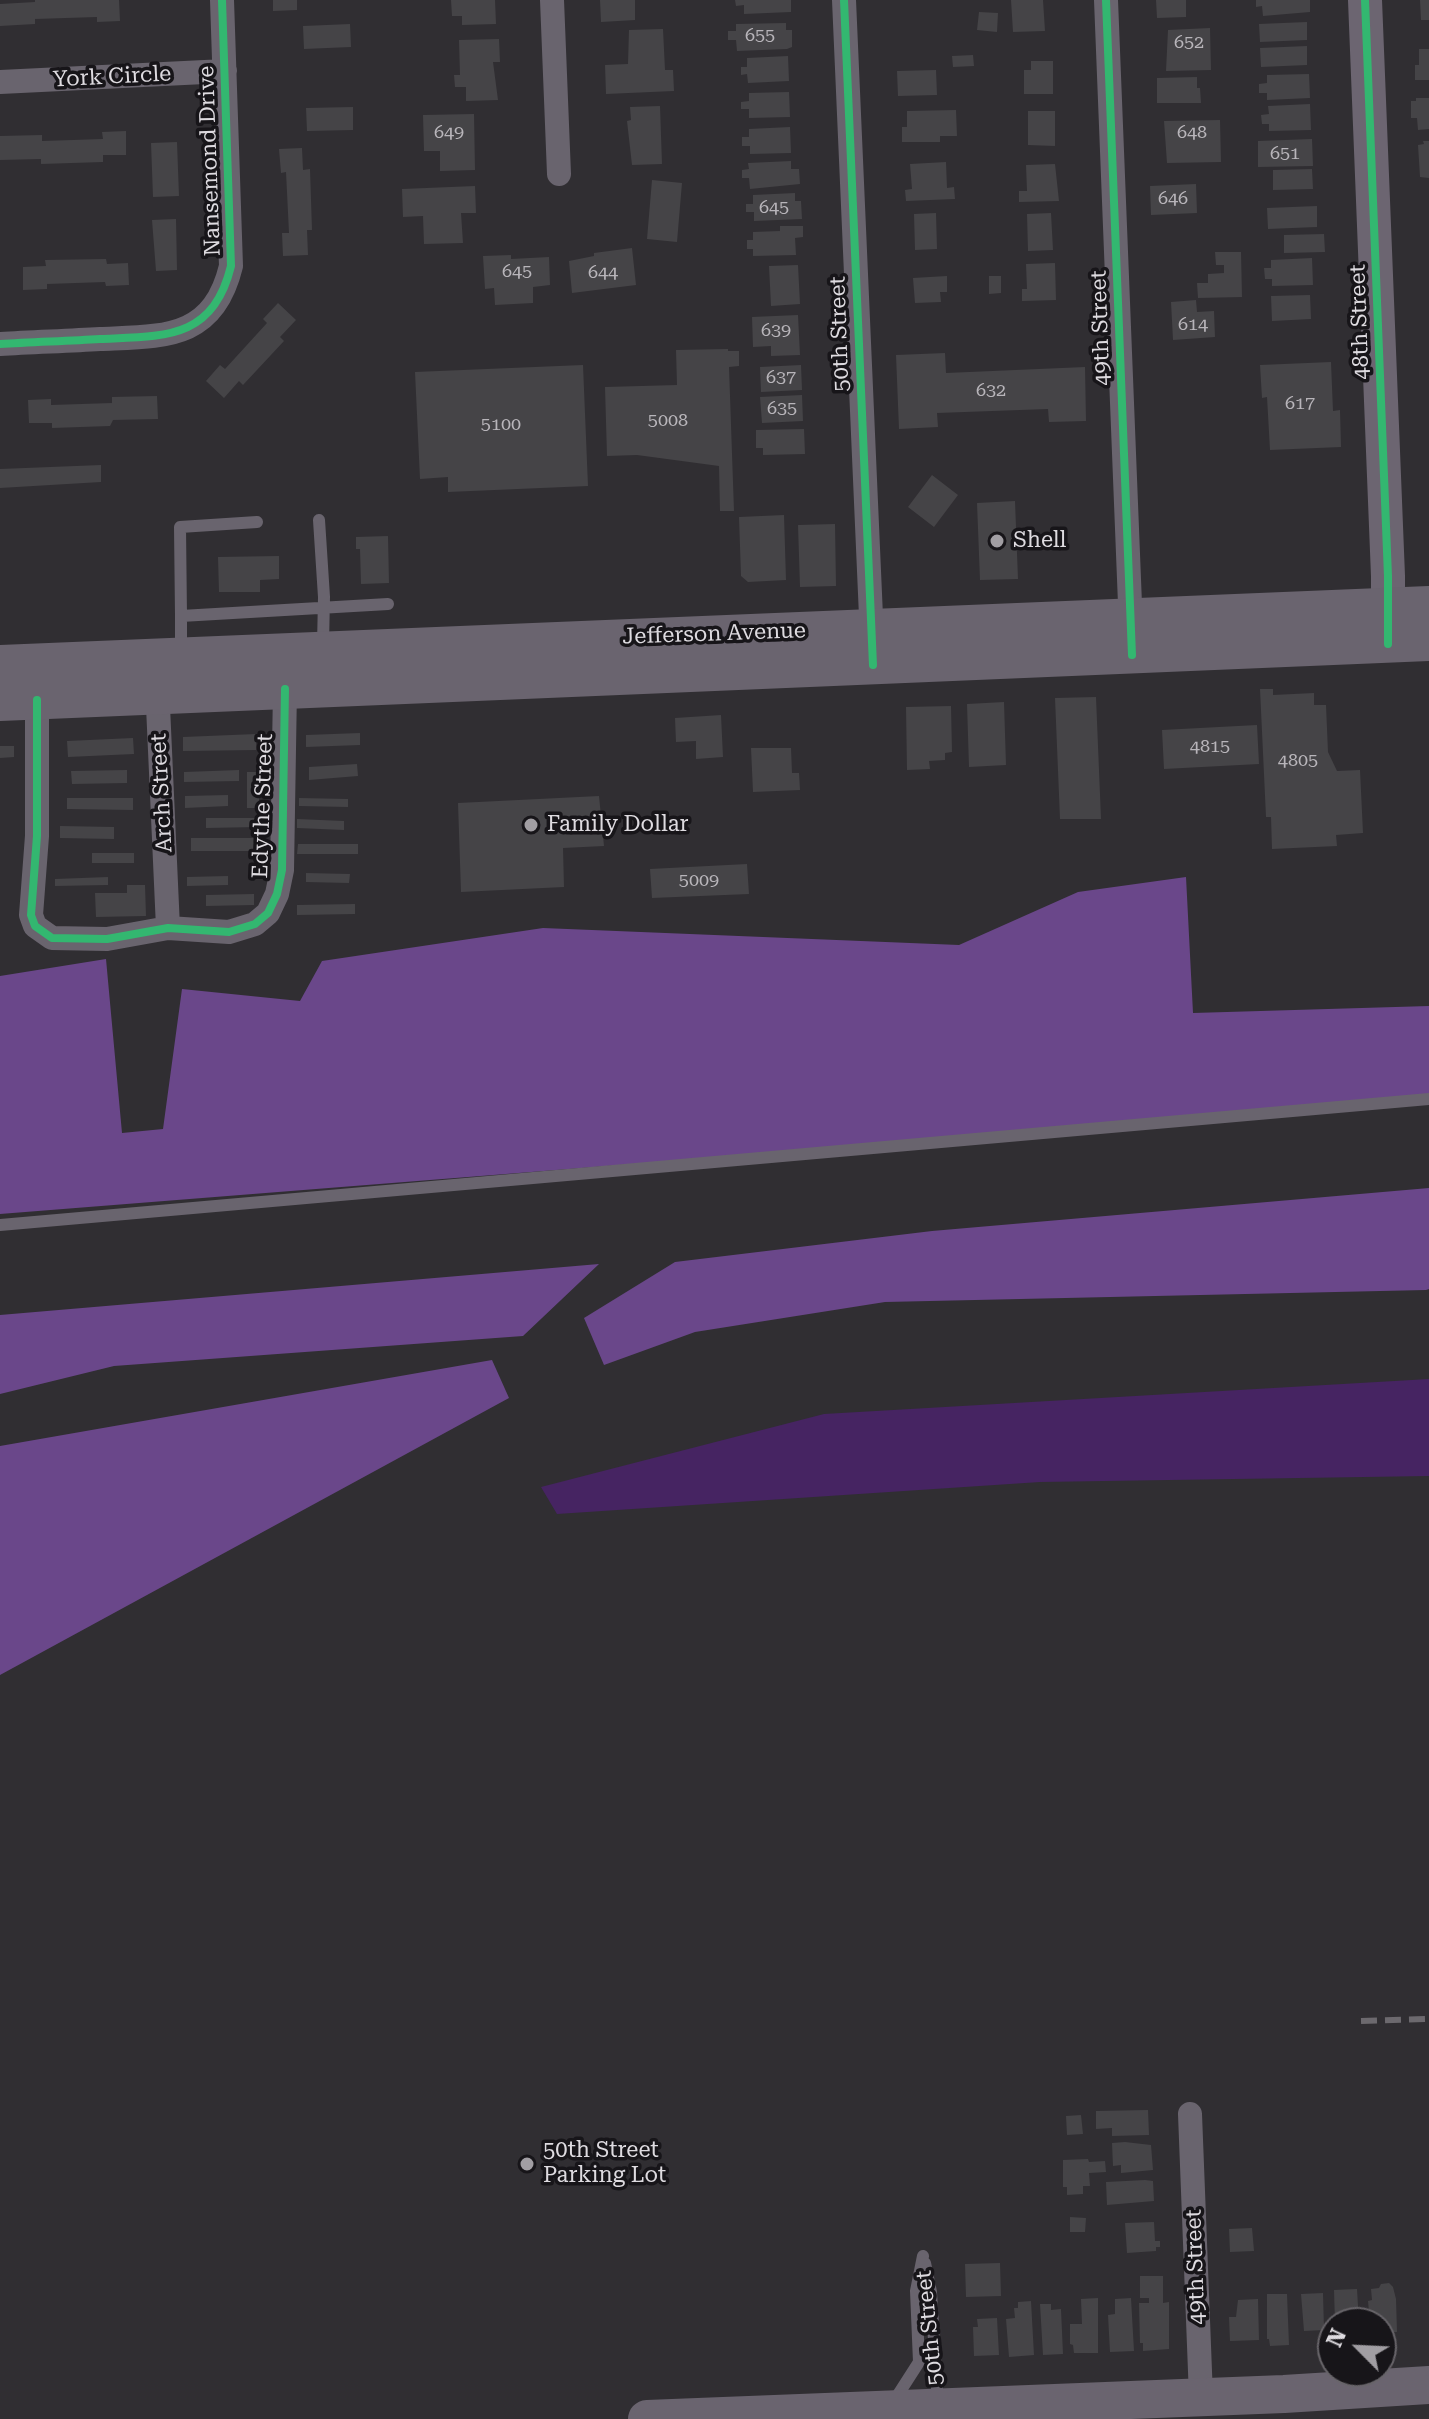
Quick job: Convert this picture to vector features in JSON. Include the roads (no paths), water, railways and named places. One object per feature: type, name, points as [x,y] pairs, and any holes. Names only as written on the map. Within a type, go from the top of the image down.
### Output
[{"type":"main road","name":"Jefferson Avenue","points":[[18,701],[285,689],[437,664],[871,628],[1429,605]]},
{"type":"main road","name":"Jefferson Avenue","points":[[0,664],[323,652],[437,664],[873,665],[1429,642]]},
{"type":"main road","points":[[647,2419],[888,2409],[939,2413],[1202,2408],[1429,2385]]},
{"type":"street","name":"Nansemond Drive","points":[[0,344],[164,336],[195,325],[207,315],[226,288],[231,266],[222,0]]},
{"type":"street","points":[[552,0],[559,174]]},
{"type":"street","name":"50th Street","points":[[844,0],[873,665]]},
{"type":"street","name":"49th Street","points":[[1106,0],[1132,655]]},
{"type":"street","name":"48th Street","points":[[1365,0],[1388,644]]},
{"type":"street","name":"York Circle","points":[[0,82],[225,71]]},
{"type":"street","name":"Arch Street","points":[[168,928],[158,695],[169,658]]},
{"type":"street","name":"Edythe Street","points":[[18,701],[37,836],[31,915],[35,926],[52,938],[107,939],[168,928],[229,932],[255,924],[268,913],[277,894],[282,870],[285,689]]},
{"type":"street","name":"49th Street","points":[[1190,2114],[1202,2408]]},
{"type":"lane","points":[[319,520],[323,652]]},
{"type":"lane","points":[[169,658],[181,616],[180,527],[257,522]]},
{"type":"lane","points":[[181,616],[388,604]]},
{"type":"lane","points":[[0,1225],[1429,1099]]},
{"type":"lane","name":"50th Street","points":[[888,2409],[919,2362],[916,2291],[923,2256],[931,2292],[939,2413]]},
{"type":"railway","points":[[1361,2021],[1429,2019]]},
{"type":"place","name":"Shell","points":[[997,541]]},
{"type":"place","name":"Family Dollar","points":[[531,825]]},
{"type":"place","name":"50th Street Parking Lot","points":[[527,2164]]}]
